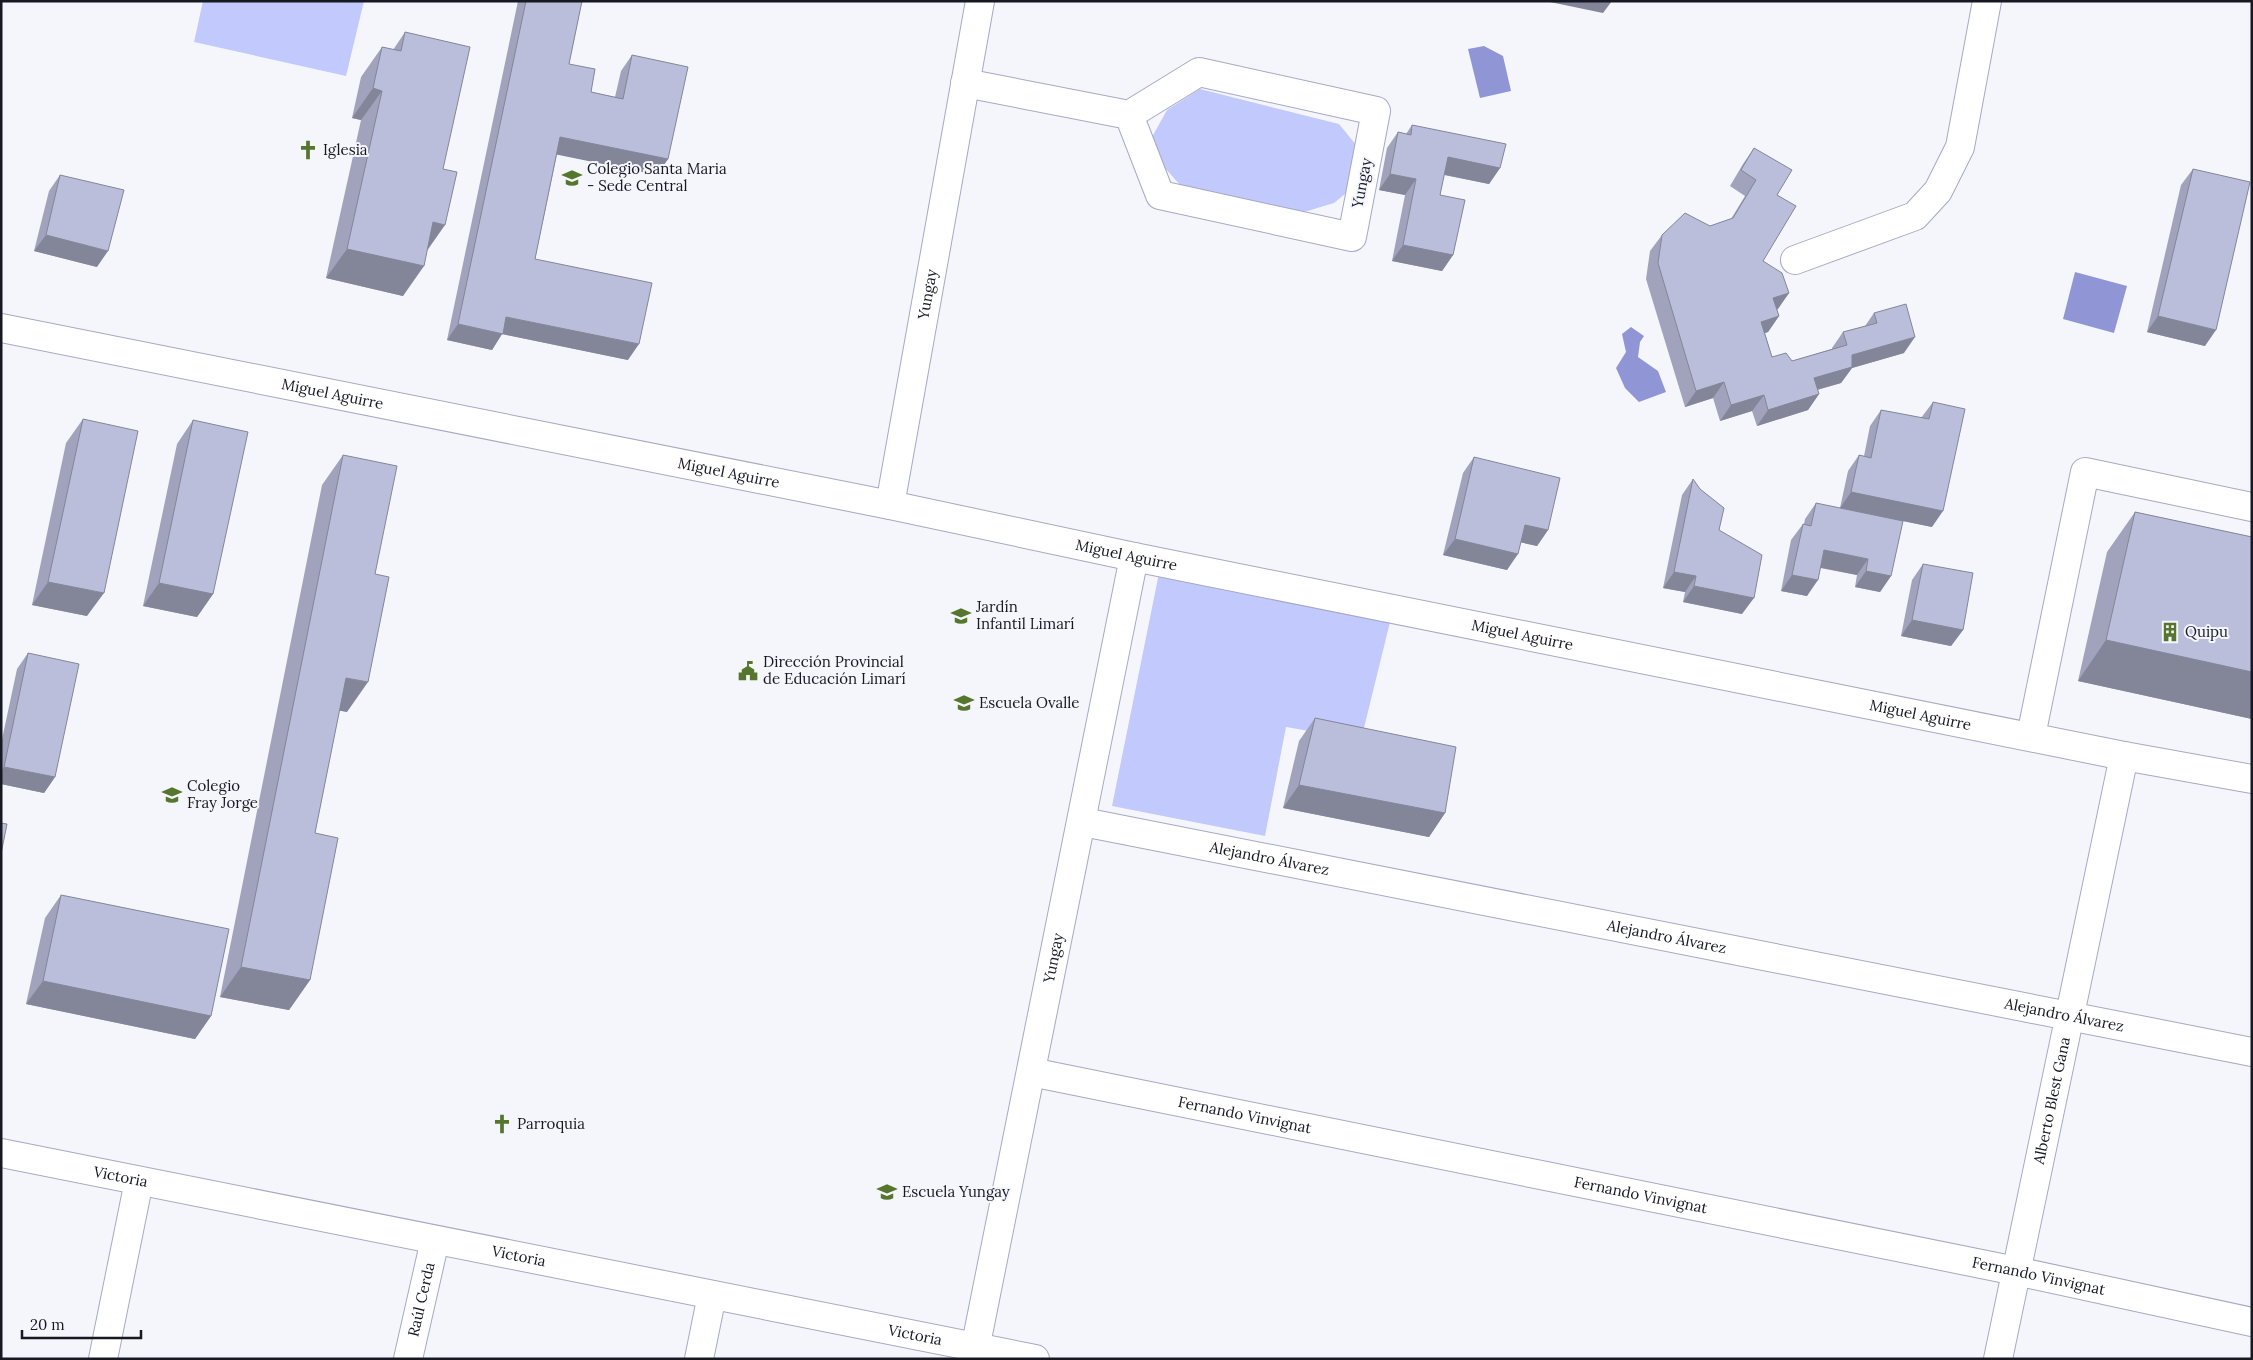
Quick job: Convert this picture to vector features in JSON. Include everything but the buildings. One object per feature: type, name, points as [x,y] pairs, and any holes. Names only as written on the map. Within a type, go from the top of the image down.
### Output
[{"type":"street","name":"Yungay","points":[[890,505],[980,1]]},
{"type":"street","points":[[1795,260],[1915,216],[1938,191],[1960,147],[1987,1]]},
{"type":"street","name":"Yungay","points":[[1199,72],[1376,111],[1352,236],[1160,195],[1128,115],[1199,72]]},
{"type":"street","points":[[965,83],[1128,115]]},
{"type":"street","name":"Miguel Aguirre","points":[[1,328],[890,505],[2124,756],[2252,778]]},
{"type":"street","points":[[2031,736],[2085,472],[2252,507]]},
{"type":"street","name":"Yungay","points":[[974,1353],[1083,822],[1134,556]]},
{"type":"street","name":"Alberto Blest Gana","points":[[1998,1359],[2124,756]]},
{"type":"street","name":"Alejandro Álvarez","points":[[1083,822],[2252,1052]]},
{"type":"street","name":"Fernando Vinvignat","points":[[1031,1072],[2016,1271],[2252,1322]]},
{"type":"street","name":"Victoria","points":[[1,1154],[712,1295],[974,1353],[1035,1359]]},
{"type":"street","points":[[103,1359],[139,1181]]},
{"type":"street","name":"Raúl Cerda","points":[[408,1359],[435,1240]]},
{"type":"street","points":[[699,1359],[712,1295]]},
{"type":"shaded area","points":[[203,1],[364,1],[346,76],[194,42]]},
{"type":"shaded area","points":[[1484,46],[1503,56],[1511,91],[1480,98],[1468,49]]},
{"type":"shaded area","points":[[1200,89],[1339,124],[1357,146],[1351,189],[1334,203],[1304,212],[1181,186],[1164,167],[1152,137],[1167,110]]},
{"type":"shaded area","points":[[2075,272],[2127,286],[2114,333],[2063,319]]},
{"type":"shaded area","points":[[1631,327],[1644,336],[1640,342],[1638,357],[1658,371],[1666,392],[1639,402],[1625,388],[1616,368],[1626,352],[1622,334]]},
{"type":"shaded area","points":[[1161,563],[1392,614],[1361,740],[1286,727],[1265,836],[1112,806]]},
{"type":"place","name":"Iglesia","points":[[308,150]]},
{"type":"place","name":"Colegio Santa Maria - Sede Central","points":[[572,178]]},
{"type":"place","name":"Jardín Infantil Limarí","points":[[961,616]]},
{"type":"place","name":"Quipu","points":[[2170,632]]},
{"type":"place","name":"Dirección Provincial de Educación Limarí","points":[[748,671]]},
{"type":"place","name":"Escuela Ovalle","points":[[964,703]]},
{"type":"place","name":"Colegio Fray Jorge","points":[[172,795]]},
{"type":"place","name":"Parroquia","points":[[502,1124]]},
{"type":"place","name":"Escuela Yungay","points":[[887,1192]]}]
